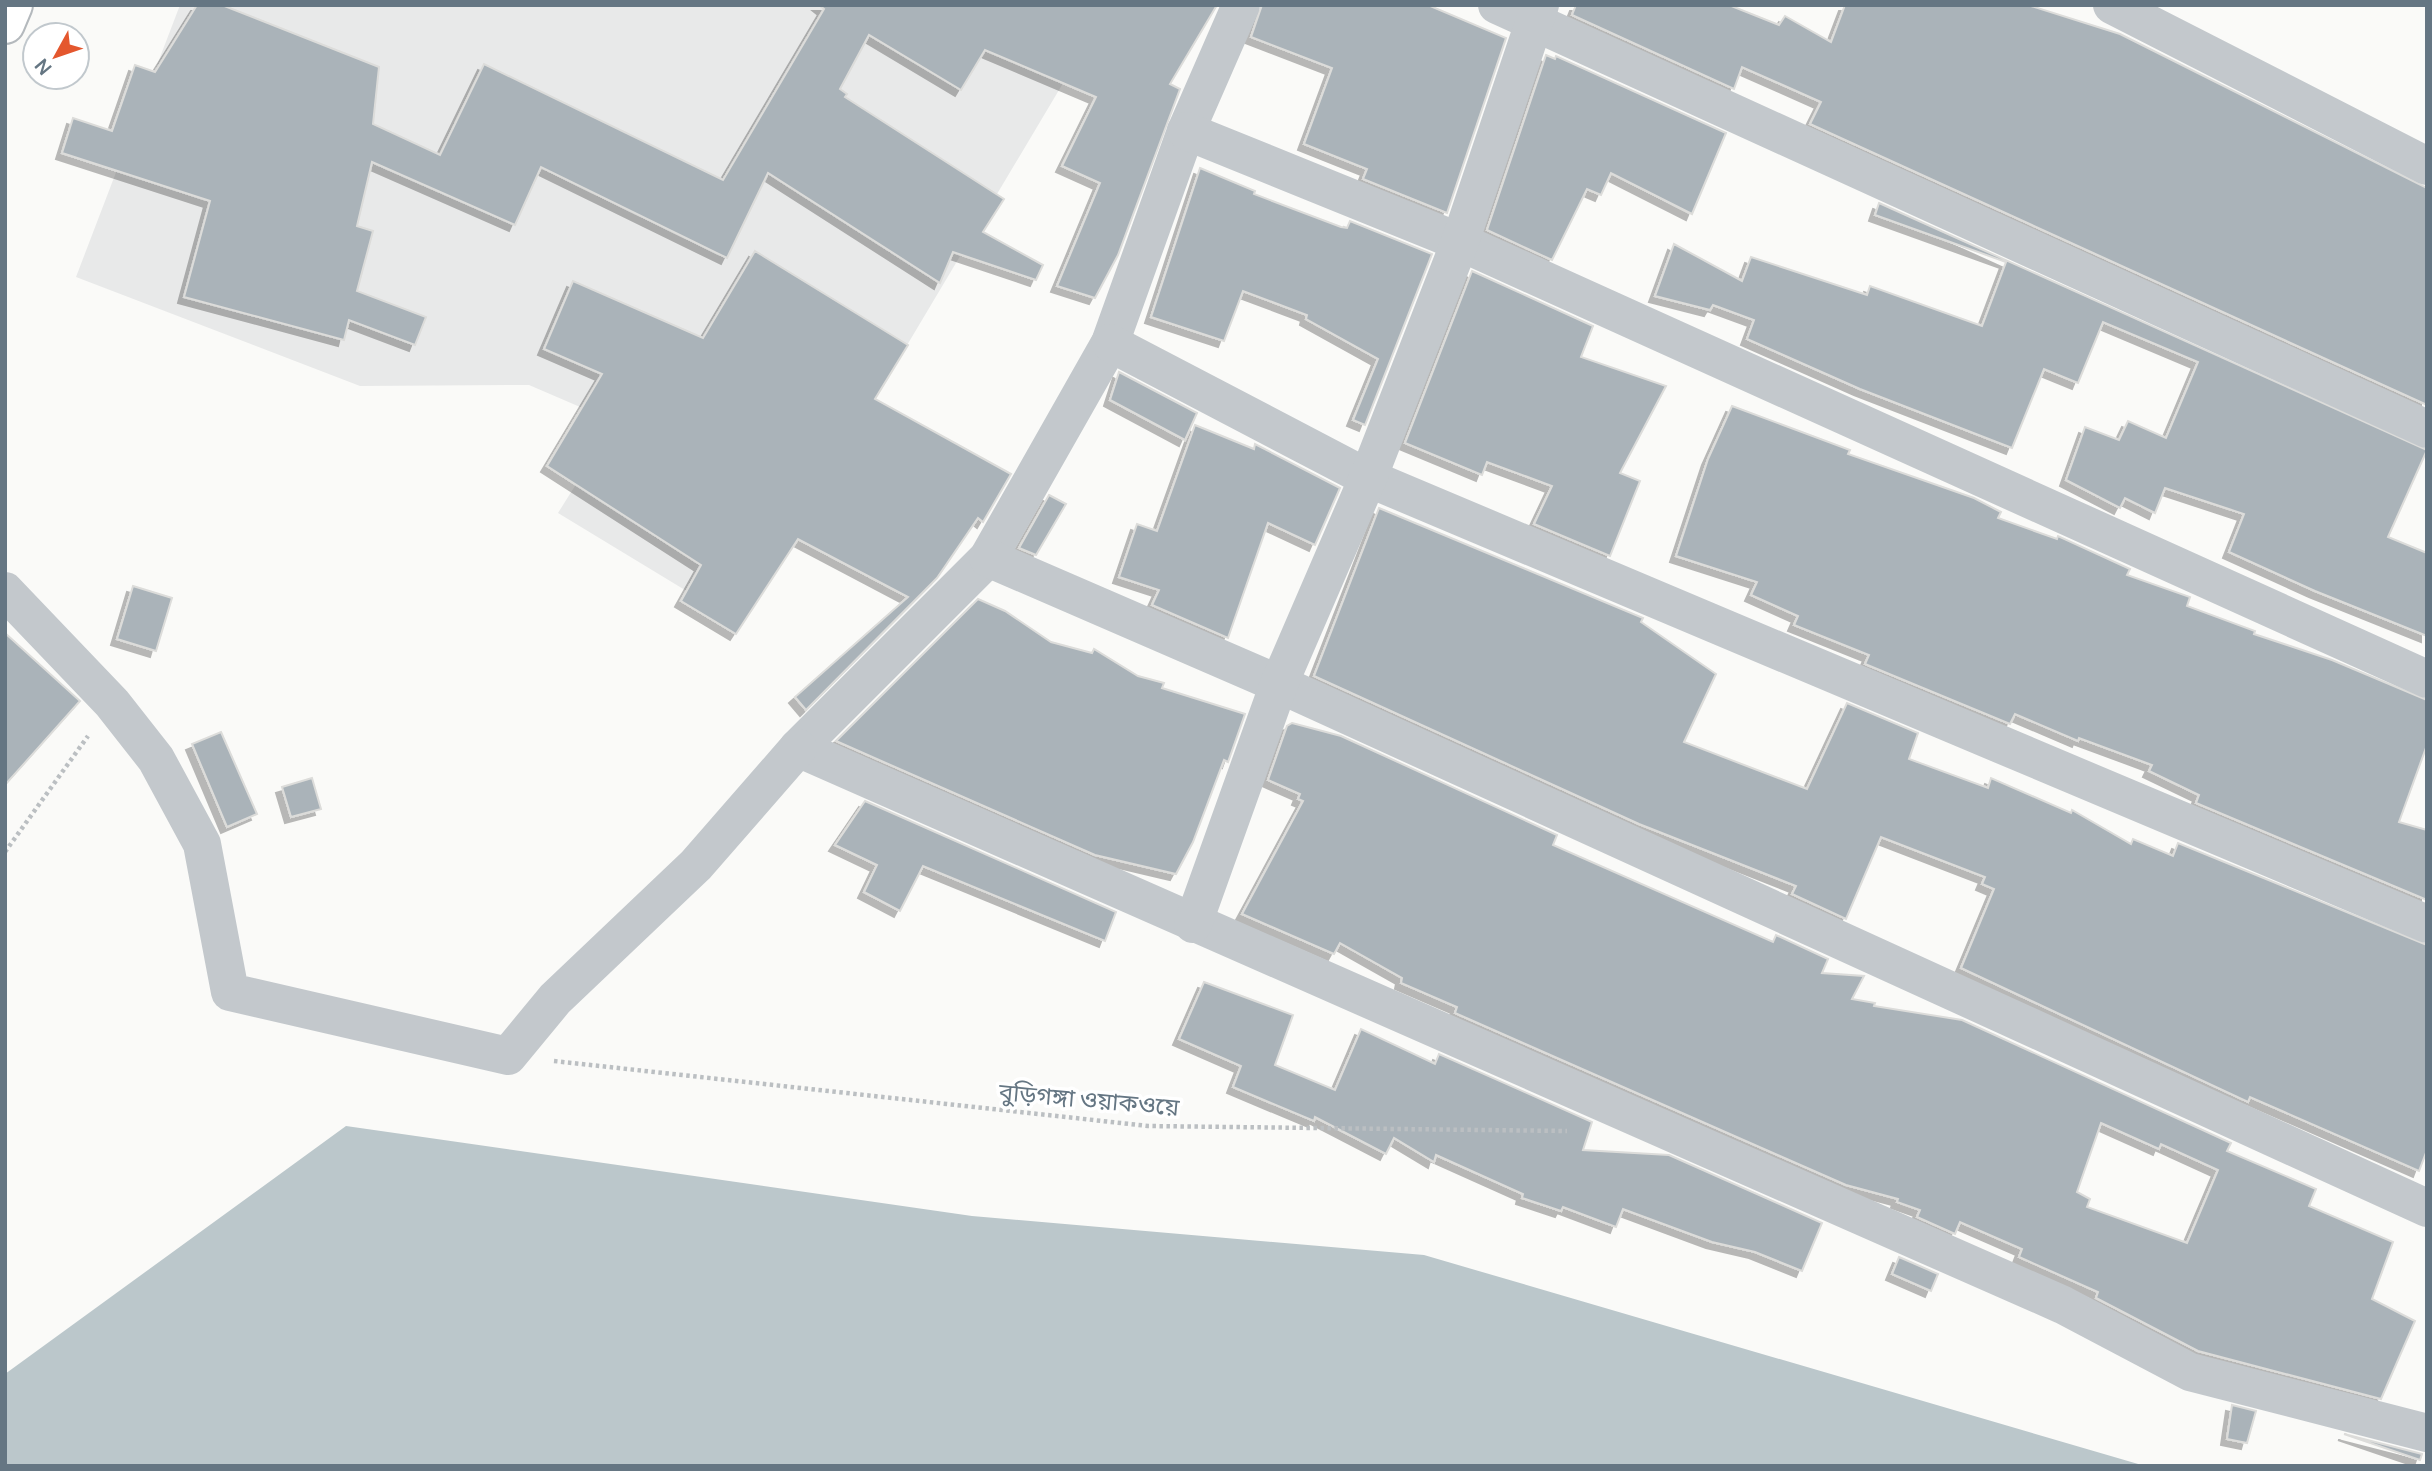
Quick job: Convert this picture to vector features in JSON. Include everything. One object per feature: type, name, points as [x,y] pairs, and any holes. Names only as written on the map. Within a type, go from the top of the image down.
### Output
[{"type":"highway","points":[[5,24],[13,5]]},
{"type":"street","points":[[5,591],[112,703],[156,760],[202,844],[230,992],[508,1056],[555,999],[696,866],[798,748],[988,558],[1110,343],[1186,131],[1241,5]]},
{"type":"street","points":[[1497,5],[1537,14],[2427,429]]},
{"type":"street","points":[[2112,5],[2427,166]]},
{"type":"street","points":[[1193,924],[1279,684],[1368,478],[1460,242],[1537,14]]},
{"type":"street","points":[[1186,131],[1460,242],[2427,679]]},
{"type":"street","points":[[1110,343],[1368,478],[2427,924]]},
{"type":"street","points":[[988,558],[1279,684],[2427,1208]]},
{"type":"street","points":[[798,748],[2063,1305],[2190,1372],[2427,1433]]},
{"type":"path","points":[[5,852],[112,703]]},
{"type":"path","name":"বুড়িগঙ্গা ওয়াকওয়ে","points":[[508,1056],[1149,1126],[1574,1132]]},
{"type":"shaded area","points":[[180,5],[1019,5],[1084,48],[741,624],[558,513],[615,422],[529,385],[360,386],[76,277]]},
{"type":"shaded area","points":[[346,1126],[972,1216],[1424,1255],[2145,1466],[5,1466],[5,1374]]},
{"type":"building","points":[[197,5],[222,5],[379,67],[373,124],[440,155],[484,64],[723,180],[824,9],[819,5],[1217,5],[1170,84],[1180,89],[1118,255],[1095,298],[1057,286],[1100,183],[1062,166],[1096,97],[985,50],[961,90],[869,35],[840,89],[847,94],[845,97],[1004,199],[983,232],[1043,265],[1036,280],[953,252],[940,283],[768,173],[727,258],[541,167],[515,225],[372,162],[357,226],[373,231],[357,291],[426,317],[415,345],[349,320],[344,340],[184,297],[210,201],[62,153],[73,118],[112,131],[135,65],[155,72]]},
{"type":"building","points":[[1262,5],[1428,5],[1506,38],[1447,213],[1363,179],[1367,169],[1304,144],[1332,68],[1251,37]]},
{"type":"building","points":[[1576,5],[1729,5],[1779,25],[1785,16],[1831,42],[1845,5],[2028,5],[2120,34],[2427,188],[2427,405],[1810,124],[1821,102],[1742,67],[1734,89],[1572,15]]},
{"type":"building","points":[[1546,55],[1555,59],[1556,56],[1726,133],[1692,214],[1611,173],[1601,195],[1587,189],[1552,260],[1487,230]]},
{"type":"building","points":[[1200,168],[1255,191],[1254,194],[1341,227],[1347,228],[1350,221],[1432,254],[1365,425],[1353,420],[1378,359],[1306,319],[1307,315],[1243,291],[1224,341],[1151,317]]},
{"type":"building","points":[[1879,203],[2427,450],[2388,537],[2427,553],[2427,636],[2315,591],[2229,552],[2244,514],[2165,488],[2155,513],[2125,498],[2120,508],[2066,480],[2085,427],[2119,440],[2128,421],[2166,438],[2198,362],[2103,322],[2078,383],[2044,369],[2012,448],[1860,389],[1747,339],[1754,320],[1713,305],[1710,310],[1655,296],[1674,244],[1742,281],[1751,257],[1867,295],[1870,286],[1982,326],[2006,262],[1875,215]]},
{"type":"building","points":[[755,251],[908,345],[875,399],[1011,474],[983,522],[978,518],[937,578],[806,710],[795,697],[908,597],[798,539],[736,634],[681,601],[701,565],[547,466],[602,374],[544,349],[573,281],[703,338]]},
{"type":"building","points":[[1472,271],[1593,326],[1581,357],[1666,386],[1620,473],[1640,481],[1610,556],[1534,524],[1552,486],[1487,462],[1482,475],[1405,443]]},
{"type":"building","points":[[1119,372],[1197,413],[1185,440],[1110,400]]},
{"type":"building","points":[[1732,406],[1850,450],[1848,454],[1974,498],[2001,512],[1998,518],[2057,539],[2058,536],[2130,569],[2127,575],[2190,597],[2187,606],[2255,631],[2254,634],[2332,660],[2427,700],[2427,745],[2399,822],[2427,830],[2427,900],[2196,803],[2199,795],[2149,771],[2152,765],[2079,738],[2078,741],[2015,714],[2010,724],[1865,664],[1869,655],[1794,625],[1798,616],[1751,595],[1757,582],[1676,556],[1708,459]]},
{"type":"building","points":[[1195,425],[1254,449],[1255,444],[1340,488],[1315,545],[1268,523],[1228,638],[1152,605],[1159,590],[1119,577],[1137,524],[1157,531]]},
{"type":"building","points":[[1049,495],[1066,504],[1036,555],[1019,548]]},
{"type":"building","points":[[1379,508],[1643,618],[1641,622],[1716,674],[1684,742],[1807,789],[1847,703],[1918,733],[1909,759],[1988,788],[1991,778],[2071,813],[2072,810],[2131,844],[2133,839],[2173,856],[2178,843],[2427,945],[2427,1150],[2419,1171],[2250,1097],[2248,1102],[1961,968],[1994,889],[1982,884],[1985,877],[1881,837],[1846,919],[1792,894],[1796,886],[1639,824],[1314,676]]},
{"type":"building","points":[[133,586],[172,598],[156,651],[117,639]]},
{"type":"building","points":[[978,599],[1005,611],[1051,642],[1092,653],[1094,649],[1138,676],[1164,683],[1162,688],[1245,714],[1228,762],[1224,760],[1193,842],[1176,874],[1095,855],[836,741]]},
{"type":"building","points":[[5,633],[80,701],[5,785]]},
{"type":"building","points":[[1292,723],[1341,736],[1557,835],[1553,845],[1773,942],[1776,935],[1828,959],[1822,973],[1864,976],[1852,999],[1875,1003],[1874,1006],[1962,1020],[2231,1143],[2227,1151],[2316,1189],[2309,1206],[2393,1242],[2372,1299],[2415,1321],[2381,1399],[2198,1351],[2096,1298],[2098,1292],[2019,1257],[2022,1249],[1960,1222],[1955,1234],[1917,1217],[1920,1210],[1897,1202],[1898,1199],[1846,1185],[1455,1013],[1457,1007],[1401,983],[1402,978],[1340,943],[1334,954],[1242,914],[1303,801],[1298,799],[1300,794],[1268,780],[1287,726]],"holes":[[[2101,1123],[2159,1149],[2161,1144],[2218,1170],[2187,1243],[2087,1207],[2090,1199],[2077,1192]]]},
{"type":"building","points":[[221,732],[257,814],[227,827],[192,744]]},
{"type":"building","points":[[312,778],[321,809],[291,817],[282,787]]},
{"type":"building","points":[[865,801],[1116,912],[1105,941],[923,866],[900,911],[864,892],[877,865],[835,845]]},
{"type":"building","points":[[1204,982],[1293,1015],[1275,1065],[1335,1090],[1361,1029],[1435,1064],[1439,1054],[1592,1122],[1583,1150],[1669,1155],[1822,1223],[1802,1271],[1755,1252],[1712,1242],[1623,1209],[1616,1227],[1563,1207],[1561,1211],[1522,1198],[1523,1194],[1436,1155],[1434,1162],[1394,1138],[1386,1154],[1315,1117],[1314,1121],[1233,1087],[1241,1066],[1179,1039]]},
{"type":"building","points":[[1899,1257],[1938,1274],[1931,1291],[1892,1274]]},
{"type":"building","points":[[2232,1405],[2256,1411],[2247,1443],[2227,1439]]},
{"type":"building","points":[[2344,1434],[2422,1454],[2420,1460]]}]
